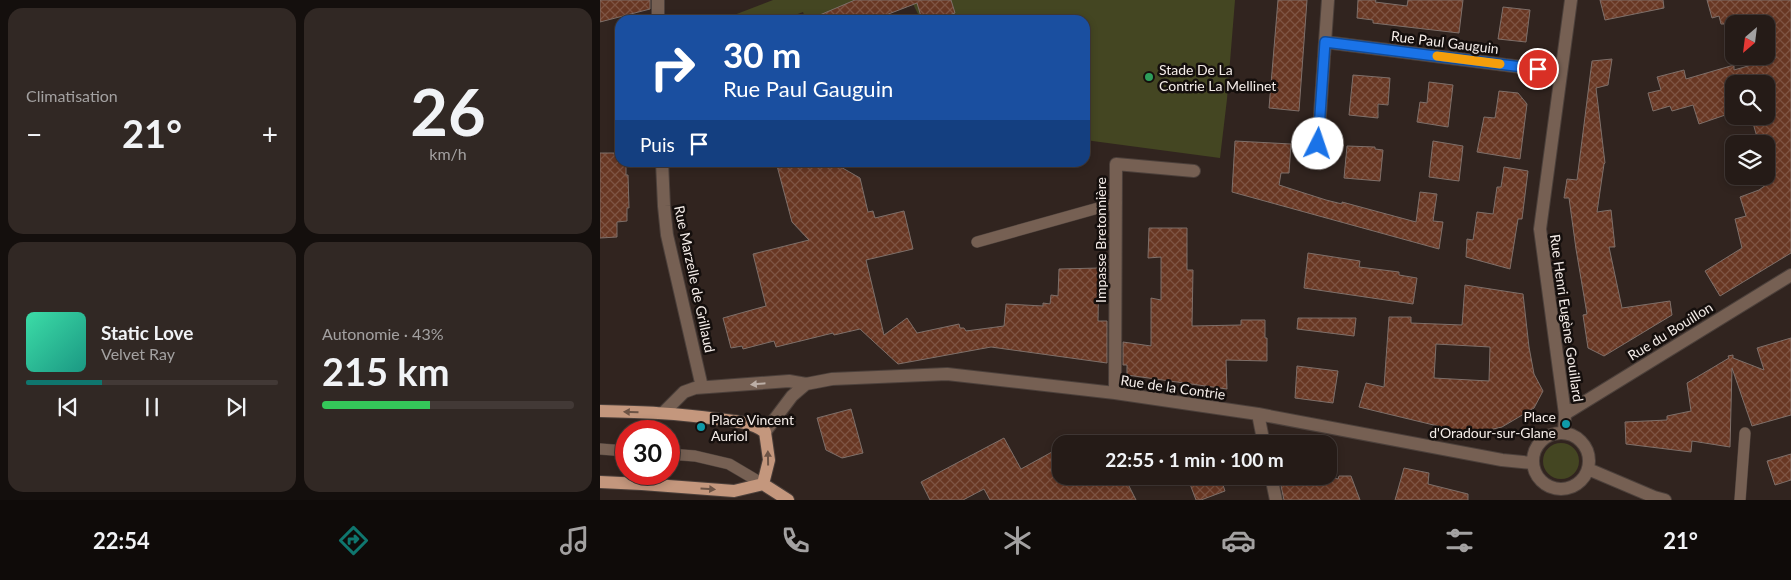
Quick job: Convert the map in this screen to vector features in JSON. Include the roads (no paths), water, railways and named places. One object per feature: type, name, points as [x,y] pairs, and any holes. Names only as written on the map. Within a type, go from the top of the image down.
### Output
[{"type":"main road","points":[[600,412],[663,413],[740,422],[756,426],[765,432],[769,460],[763,484]]},
{"type":"main road","points":[[600,482],[734,491],[763,484],[788,500]]},
{"type":"street","points":[[658,0],[658,15]]},
{"type":"street","points":[[1318,144],[1328,0]]},
{"type":"street","name":"Rue Henri Eugène Gouillard","points":[[1564,433],[1565,414],[1540,229],[1571,0]]},
{"type":"street","name":"Rue Paul Gauguin","points":[[1325,42],[1560,72]]},
{"type":"street","name":"Impasse Bretonnière","points":[[1115,393],[1116,164],[1194,171]]},
{"type":"street","name":"Rue Marzelle de Grillaud","points":[[662,167],[667,234],[702,387]]},
{"type":"street","name":"Rue du Bouillon","points":[[1565,414],[1791,275]]},
{"type":"street","name":"Rue de la Contrie","points":[[806,384],[832,380],[947,374],[1115,393],[1258,414],[1532,464]]},
{"type":"street","points":[[663,413],[684,392],[702,387],[740,386],[789,381],[806,384]]},
{"type":"street","points":[[765,432],[792,396],[806,384]]},
{"type":"street","points":[[1258,414],[1262,435]]},
{"type":"street","points":[[1554,433],[1564,433],[1577,438],[1584,446],[1588,458],[1588,469],[1579,482],[1564,494],[1542,482],[1535,473],[1532,464],[1534,451],[1541,440],[1554,433]]},
{"type":"street","points":[[1588,469],[1665,500]]},
{"type":"street","points":[[1273,485],[1276,500]]},
{"type":"lane","points":[[977,242],[1116,202]]},
{"type":"lane","points":[[1740,500],[1744,433]]},
{"type":"lane","points":[[600,449],[615,450]]},
{"type":"lane","points":[[680,455],[695,456],[729,464],[763,484]]},
{"type":"place","name":"Stade De La Contrie La Mellinet","points":[[1149,77]]},
{"type":"place","name":"Place d'Oradour-sur-Glane","points":[[1566,424]]},
{"type":"place","name":"Place Vincent Auriol","points":[[701,427]]}]
